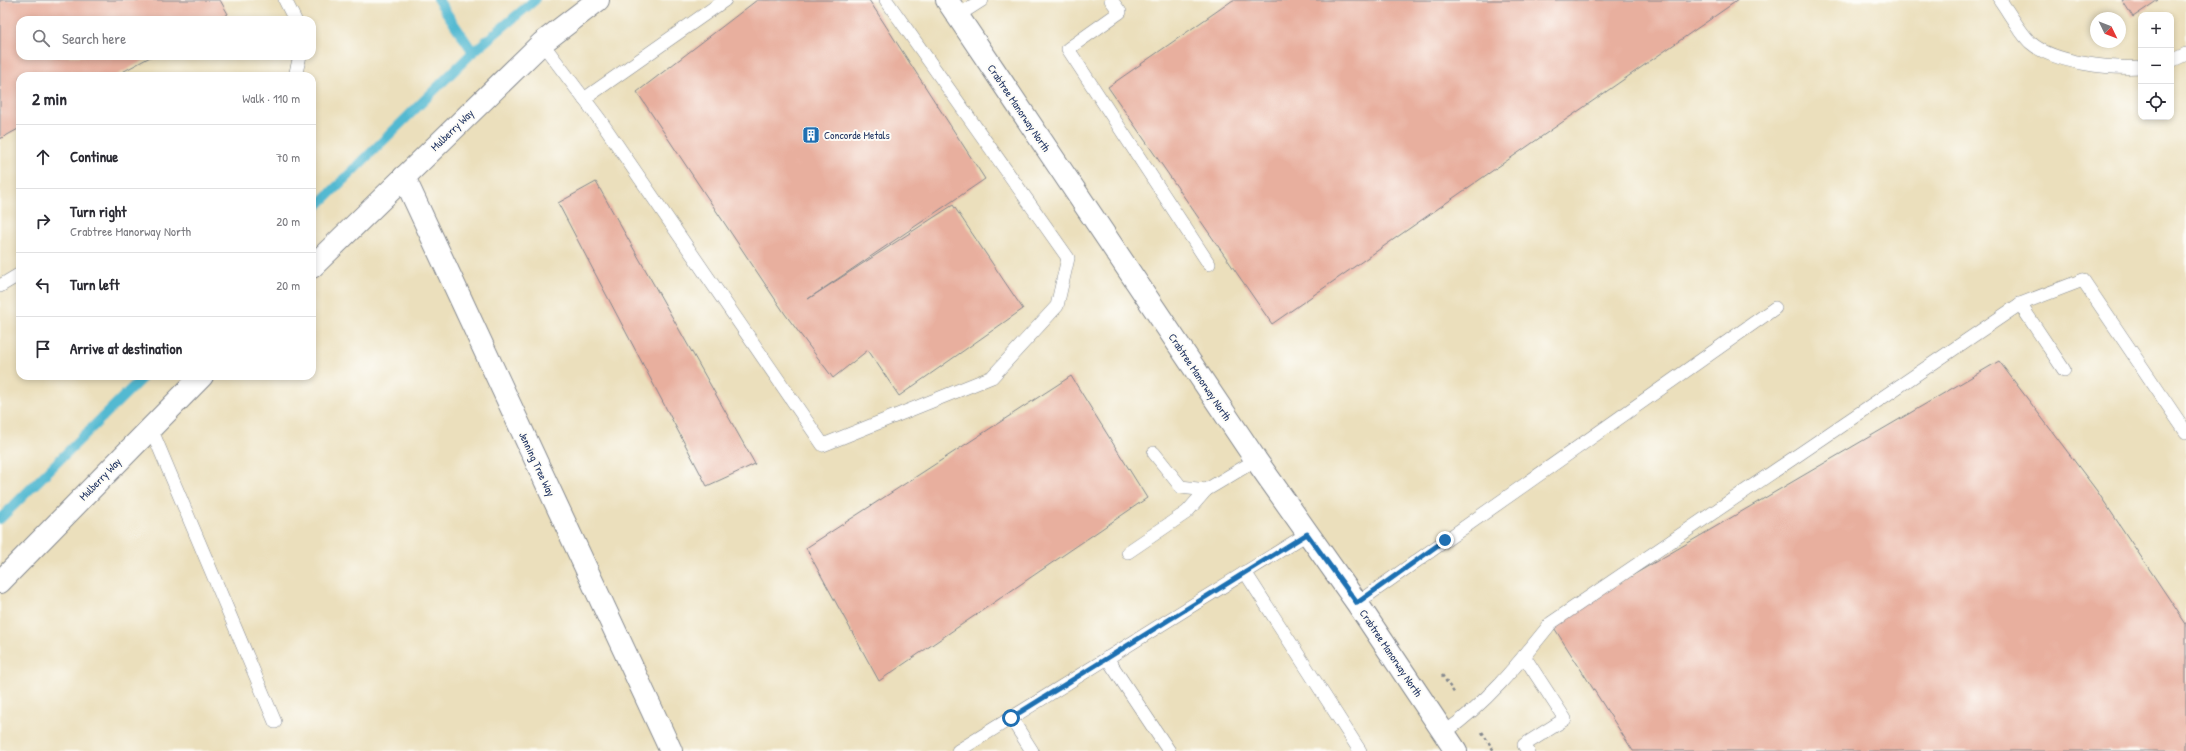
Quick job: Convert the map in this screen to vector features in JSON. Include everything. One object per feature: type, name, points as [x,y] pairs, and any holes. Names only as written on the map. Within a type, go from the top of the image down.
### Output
[{"type":"street","name":"Mulberry Way","points":[[316,263],[542,43],[598,0]]},
{"type":"street","name":"Crabtree Manorway North","points":[[952,8],[1256,460],[1357,603],[1456,751]]},
{"type":"street","name":"Jenning Tree Way","points":[[404,177],[671,751]]},
{"type":"street","name":"Mulberry Way","points":[[0,582],[150,426],[198,380]]},
{"type":"lane","points":[[285,0],[293,16]]},
{"type":"lane","points":[[584,99],[725,0]]},
{"type":"lane","points":[[542,43],[584,99],[823,445],[992,377],[1057,306],[1068,258],[886,0]]},
{"type":"lane","points":[[952,8],[982,0]]},
{"type":"lane","points":[[1111,0],[1120,12],[1068,49],[1209,264]]},
{"type":"lane","points":[[2000,0],[2031,43],[2058,57],[2118,69],[2138,67]]},
{"type":"lane","points":[[2174,59],[2186,54]]},
{"type":"lane","points":[[297,72],[299,60]]},
{"type":"lane","points":[[0,286],[16,276]]},
{"type":"lane","points":[[1444,733],[1470,714],[1491,695],[1551,623],[2020,304],[2083,280],[2186,432]]},
{"type":"lane","points":[[2020,304],[2064,370]]},
{"type":"lane","points":[[1357,603],[1775,308]]},
{"type":"lane","points":[[150,426],[275,722]]},
{"type":"lane","points":[[1154,453],[1181,487],[1206,490]]},
{"type":"lane","points":[[1128,552],[1187,512],[1206,490],[1256,460]]},
{"type":"lane","points":[[958,751],[1307,534]]},
{"type":"lane","points":[[1245,572],[1360,751]]},
{"type":"lane","points":[[1524,656],[1565,719],[1524,745],[1528,751]]},
{"type":"lane","points":[[1107,658],[1169,751]]},
{"type":"lane","points":[[1011,718],[1032,751]]},
{"type":"path","points":[[1490,744],[1494,751]]},
{"type":"building","points":[[0,0],[220,0],[228,14],[225,16],[16,16],[16,60],[145,60],[122,72],[16,72],[16,130],[0,139]]},
{"type":"building","name":"Concorde Metals","points":[[757,0],[869,0],[985,179],[808,299],[953,205],[1023,309],[899,396],[868,350],[833,378],[785,314],[637,92]]},
{"type":"building","points":[[1233,0],[1738,0],[1272,324],[1108,87]]},
{"type":"building","points":[[2122,0],[2158,0],[2140,12],[2138,12],[2133,17]]},
{"type":"building","points":[[596,182],[755,464],[707,486],[558,203]]},
{"type":"building","points":[[1999,361],[2097,491],[2186,624],[2186,751],[1633,751],[1551,623]]},
{"type":"building","points":[[1071,376],[1147,498],[879,681],[806,548]]},
{"type":"waterway","points":[[438,0],[473,52]]},
{"type":"waterway","points":[[316,207],[473,52],[535,0]]},
{"type":"waterway","points":[[0,519],[140,380]]},
{"type":"place","name":"Concorde Metals","points":[[811,135]]},
{"type":"route","points":[[1011,718],[1307,534],[1357,603],[1445,540]]}]
